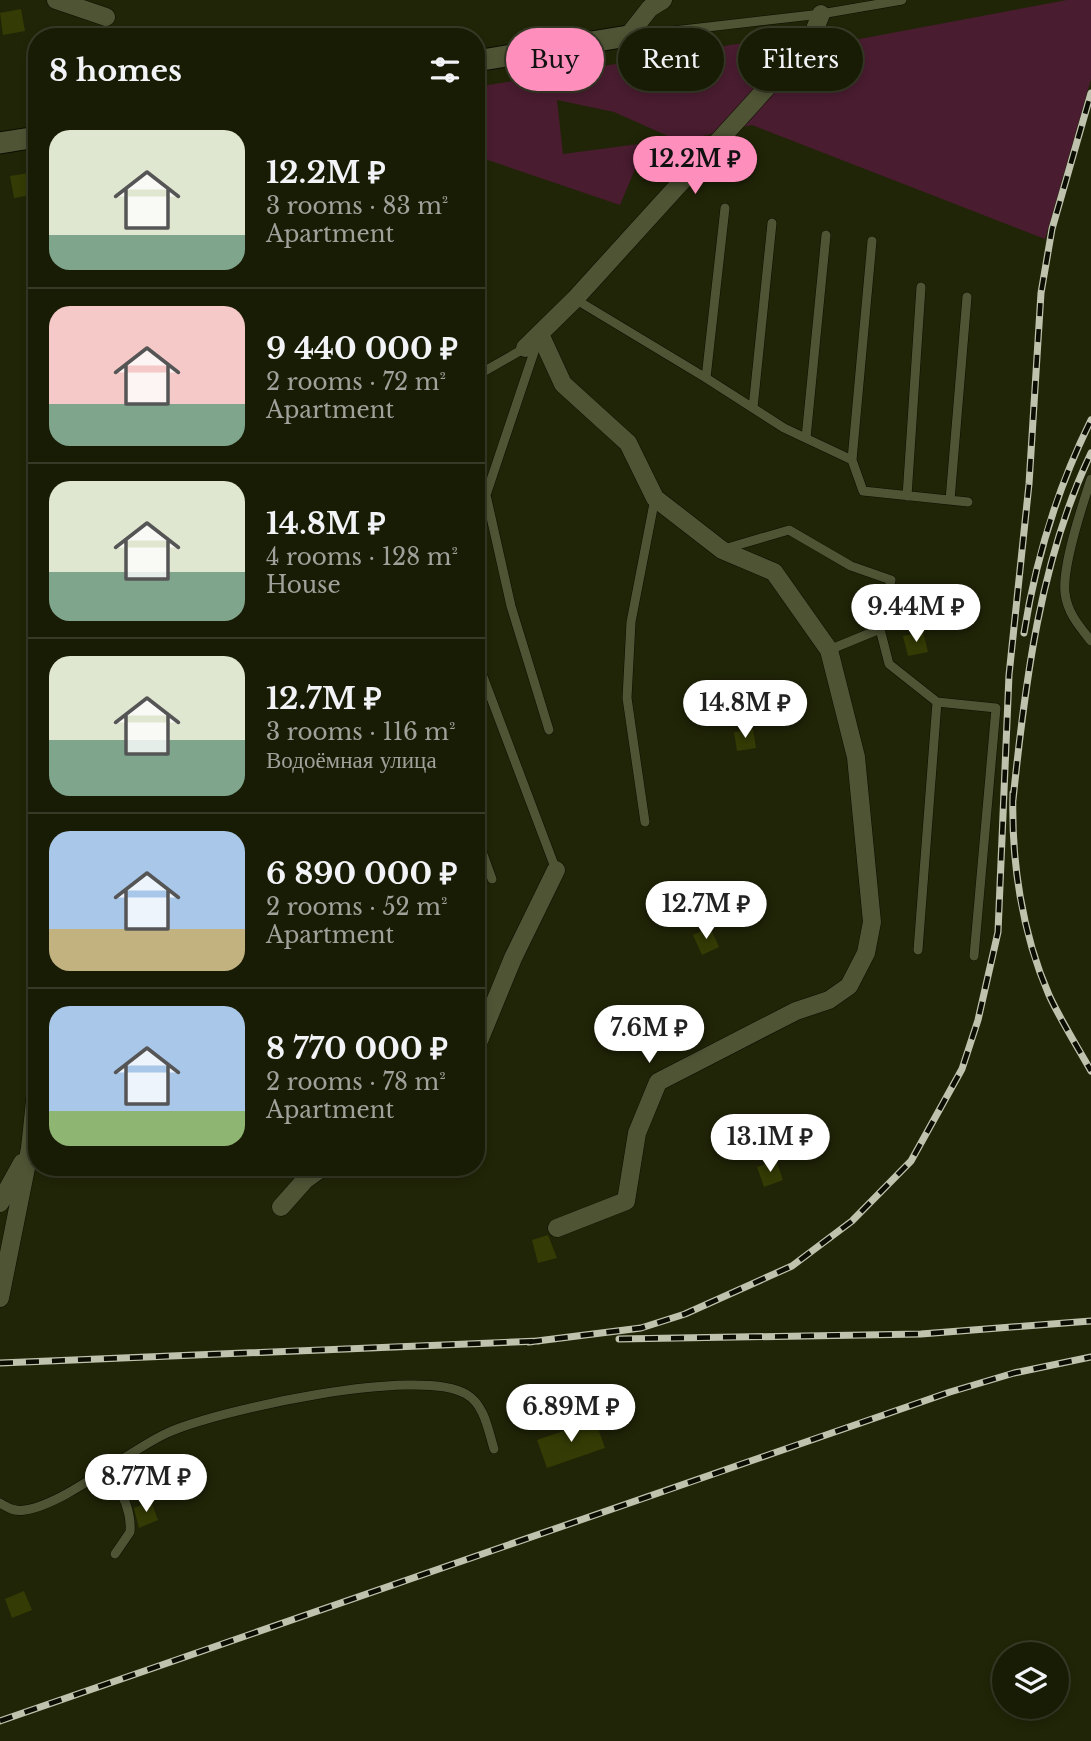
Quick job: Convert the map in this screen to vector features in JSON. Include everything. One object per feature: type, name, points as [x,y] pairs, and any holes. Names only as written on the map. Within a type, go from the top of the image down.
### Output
[{"type":"street","points":[[56,0],[106,18]]},
{"type":"street","points":[[634,28],[650,8],[663,0]]},
{"type":"street","points":[[526,348],[575,299],[811,39],[821,14]]},
{"type":"street","points":[[485,60],[618,38]]},
{"type":"street","points":[[0,143],[28,138]]},
{"type":"street","points":[[540,334],[563,384],[628,443],[655,498],[722,550],[774,572],[829,650],[856,757],[872,922],[866,953],[849,986],[829,1000],[796,1011],[658,1082],[637,1133],[626,1201],[557,1228]]},
{"type":"street","points":[[485,1026],[513,958],[556,870]]},
{"type":"street","points":[[0,1203],[28,1152]]},
{"type":"street","points":[[0,1298],[28,1158]]},
{"type":"street","points":[[281,1207],[311,1176]]},
{"type":"lane","points":[[698,28],[821,14],[902,0]]},
{"type":"lane","points":[[706,378],[725,208]]},
{"type":"lane","points":[[753,408],[772,223]]},
{"type":"lane","points":[[806,438],[826,234]]},
{"type":"lane","points":[[872,241],[852,460],[863,491],[968,502]]},
{"type":"lane","points":[[907,495],[921,287]]},
{"type":"lane","points":[[950,500],[967,297]]},
{"type":"lane","points":[[575,299],[753,408],[852,460]]},
{"type":"lane","points":[[540,334],[486,495],[511,606],[549,730]]},
{"type":"lane","points":[[485,371],[526,348]]},
{"type":"lane","points":[[1091,479],[1076,521],[1065,592],[1072,617],[1091,641]]},
{"type":"lane","points":[[645,822],[628,698],[631,622],[655,498]]},
{"type":"lane","points":[[722,550],[789,530],[851,566],[891,580],[880,629],[889,664],[937,702],[996,708],[974,956]]},
{"type":"lane","points":[[829,650],[880,629]]},
{"type":"lane","points":[[485,682],[556,870]]},
{"type":"lane","points":[[918,950],[937,702]]},
{"type":"lane","points":[[485,860],[492,879]]},
{"type":"lane","points":[[0,1503],[17,1511],[27,1510],[87,1480],[140,1447],[197,1422],[266,1404],[382,1388],[433,1385],[466,1393],[476,1401],[484,1415],[494,1449]]},
{"type":"lane","points":[[87,1480],[100,1477],[107,1480],[116,1486],[126,1502],[130,1532],[116,1554]]},
{"type":"shaded area","points":[[1067,0],[1091,0],[1091,79],[1045,239],[752,125],[679,141],[614,112],[557,100],[563,154],[646,143],[620,205],[485,159],[485,86],[506,82],[506,91],[604,91],[604,66],[618,64],[618,91],[724,91],[724,46],[738,44],[738,91],[863,91],[863,38]]},
{"type":"building","points":[[21,9],[25,31],[3,35],[0,13]]},
{"type":"building","points":[[28,173],[28,196],[14,198],[10,176]]},
{"type":"building","points":[[923,632],[928,652],[908,656],[903,636]]},
{"type":"building","points":[[753,729],[756,748],[737,751],[734,732]]},
{"type":"building","points":[[710,927],[719,947],[702,955],[693,935]]},
{"type":"building","points":[[776,1160],[783,1180],[764,1187],[757,1167]]},
{"type":"building","points":[[548,1235],[557,1258],[538,1263],[532,1240]]},
{"type":"building","points":[[595,1420],[605,1448],[547,1468],[537,1440]]},
{"type":"building","points":[[151,1501],[158,1520],[139,1528],[134,1508]]},
{"type":"building","points":[[24,1591],[32,1610],[12,1618],[5,1599]]},
{"type":"railway","points":[[529,1342],[641,1328],[685,1314],[792,1266],[852,1221],[911,1161],[962,1069],[978,1020],[998,932],[1009,675],[1029,484],[1041,293],[1052,229],[1091,93]]},
{"type":"railway","points":[[1024,633],[1049,524],[1091,420]]},
{"type":"railway","points":[[1013,800],[1037,623],[1059,536],[1091,453]]},
{"type":"railway","points":[[1013,793],[1016,870],[1032,947],[1049,995],[1091,1071]]},
{"type":"railway","points":[[619,1339],[921,1334],[1091,1321]]},
{"type":"railway","points":[[0,1363],[539,1341]]},
{"type":"railway","points":[[0,1721],[950,1392],[1014,1373],[1091,1357]]}]
